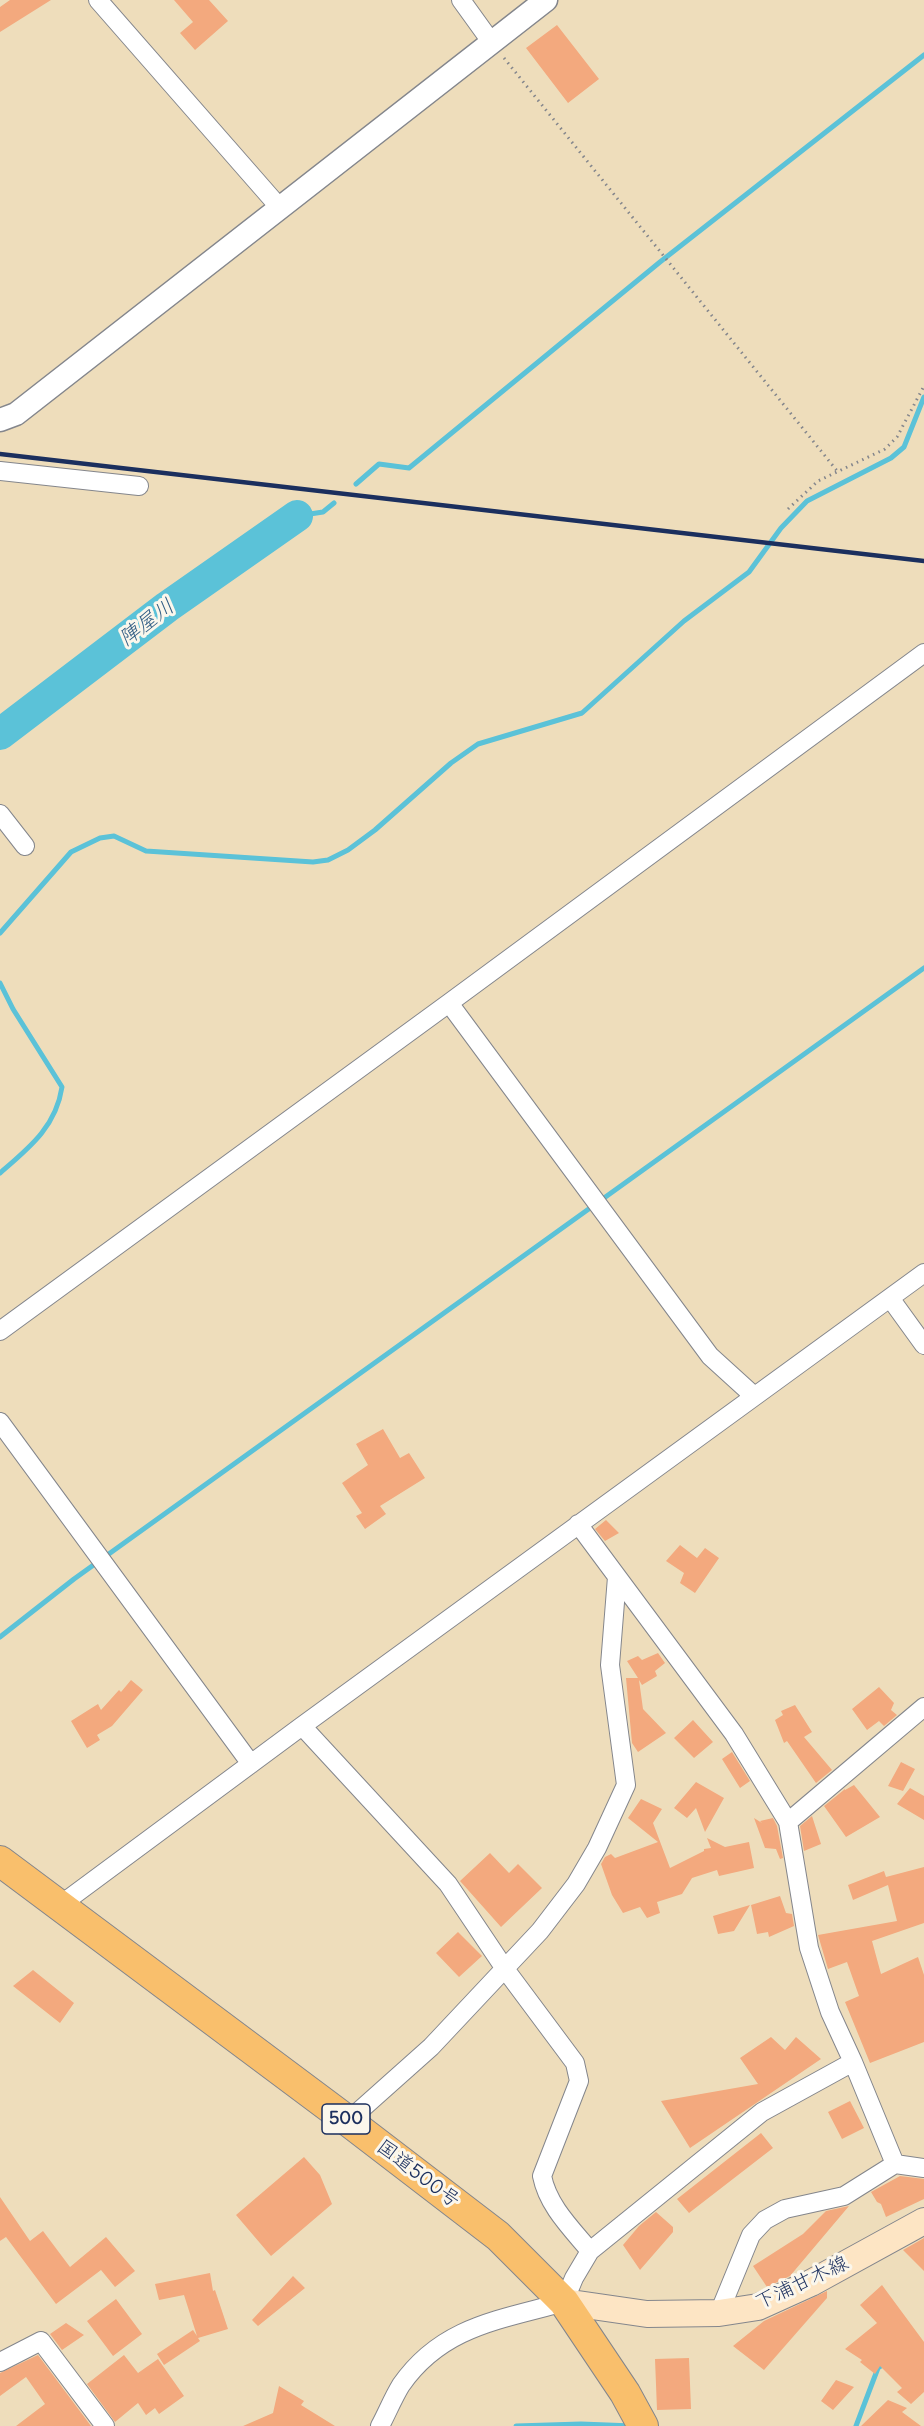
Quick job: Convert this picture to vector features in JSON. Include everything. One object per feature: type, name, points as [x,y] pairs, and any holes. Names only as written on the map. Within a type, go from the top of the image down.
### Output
[{"type":"highway","name":"国道500号","points":[[0,1861],[498,2236],[564,2302],[625,2393],[643,2426]]},
{"type":"main road","name":"下浦甘木線","points":[[564,2302],[647,2314],[719,2313],[758,2307],[811,2283],[924,2221]]},
{"type":"street","points":[[98,0],[280,208]]},
{"type":"street","points":[[461,0],[492,42]]},
{"type":"street","points":[[0,420],[16,414],[546,0]]},
{"type":"street","points":[[0,471],[139,486]]},
{"type":"street","points":[[0,1331],[924,653]]},
{"type":"street","points":[[0,814],[25,846]]},
{"type":"street","points":[[449,1003],[711,1356],[754,1396]]},
{"type":"street","points":[[59,1906],[924,1273]]},
{"type":"street","points":[[890,1298],[924,1345]]},
{"type":"street","points":[[0,1422],[251,1764]]},
{"type":"street","points":[[578,1524],[734,1734],[788,1822],[808,1948],[830,2012],[895,2164]]},
{"type":"street","points":[[348,2121],[431,2047],[540,1931],[576,1884],[597,1848],[626,1785],[610,1665],[617,1577]]},
{"type":"street","points":[[788,1822],[924,1707]]},
{"type":"street","points":[[302,1726],[448,1884],[505,1969],[575,2063],[579,2081],[542,2176],[544,2187],[556,2210],[590,2251]]},
{"type":"street","points":[[380,2426],[401,2386],[430,2352],[466,2330],[564,2302],[574,2278],[590,2251],[762,2112],[853,2062]]},
{"type":"street","points":[[719,2313],[751,2235],[765,2220],[785,2209],[844,2196],[895,2164],[924,2168]]},
{"type":"street","points":[[0,2362],[41,2342],[105,2426]]},
{"type":"path","points":[[492,42],[838,472]]},
{"type":"path","points":[[789,509],[818,481],[885,449],[897,437],[924,386]]},
{"type":"building","points":[[10,0],[51,0],[0,32],[0,7]]},
{"type":"building","points":[[174,0],[209,0],[228,21],[195,50],[180,33],[193,22]]},
{"type":"building","points":[[557,25],[599,79],[568,103],[526,48]]},
{"type":"building","points":[[383,1429],[400,1458],[409,1453],[425,1478],[380,1506],[386,1514],[365,1529],[356,1516],[362,1513],[342,1483],[368,1465],[356,1444]]},
{"type":"building","points":[[606,1520],[619,1533],[605,1541],[595,1529]]},
{"type":"building","points":[[680,1545],[697,1558],[705,1548],[719,1558],[695,1593],[680,1583],[684,1573],[666,1561]]},
{"type":"building","points":[[658,1653],[665,1663],[655,1671],[657,1676],[642,1685],[639,1680],[643,1709],[666,1733],[638,1752],[632,1743],[626,1678],[638,1678],[627,1661],[638,1656],[642,1660]]},
{"type":"building","points":[[131,1680],[143,1690],[112,1726],[97,1735],[100,1740],[87,1748],[71,1721],[98,1704],[101,1710]]},
{"type":"building","points":[[879,1687],[894,1703],[891,1710],[897,1715],[884,1726],[879,1721],[867,1730],[852,1709]]},
{"type":"building","points":[[795,1705],[812,1732],[804,1737],[832,1770],[816,1783],[787,1741],[784,1743],[775,1720],[783,1715],[781,1711]]},
{"type":"building","points":[[693,1720],[713,1742],[694,1758],[674,1738]]},
{"type":"building","points":[[732,1752],[750,1781],[740,1788],[722,1759]]},
{"type":"building","points":[[901,1762],[915,1769],[903,1791],[888,1786]]},
{"type":"building","points":[[696,1782],[724,1798],[705,1832],[696,1808],[687,1818],[674,1808]]},
{"type":"building","points":[[854,1785],[880,1817],[846,1837],[824,1806],[845,1789]]},
{"type":"building","points":[[910,1788],[924,1796],[924,1820],[897,1804]]},
{"type":"building","points":[[641,1799],[662,1809],[653,1823],[670,1868],[704,1849],[711,1848],[707,1838],[725,1847],[749,1842],[754,1868],[719,1876],[717,1870],[692,1878],[682,1894],[657,1902],[660,1913],[647,1918],[640,1907],[623,1913],[612,1895],[601,1864],[605,1857],[611,1854],[615,1858],[658,1842],[628,1818]]},
{"type":"building","points":[[812,1816],[821,1844],[804,1851],[800,1826]]},
{"type":"building","points":[[754,1818],[762,1823],[760,1821],[773,1818],[777,1826],[783,1858],[780,1859],[776,1849],[765,1848]]},
{"type":"building","points":[[490,1853],[509,1873],[518,1864],[542,1888],[501,1927],[460,1881]]},
{"type":"building","points":[[924,1867],[924,1923],[872,1941],[881,1974],[918,1957],[924,1975],[924,2042],[870,2063],[845,2002],[859,1996],[847,1962],[828,1969],[818,1935],[897,1921],[888,1885],[853,1900],[848,1885],[884,1871],[886,1877]]},
{"type":"building","points":[[780,1896],[786,1913],[792,1914],[794,1926],[769,1937],[768,1932],[757,1934],[751,1905]]},
{"type":"building","points":[[750,1905],[734,1931],[718,1934],[713,1916]]},
{"type":"building","points":[[458,1932],[482,1956],[459,1977],[436,1953]]},
{"type":"building","points":[[33,1970],[74,2003],[60,2023],[13,1986]]},
{"type":"building","points":[[771,2037],[785,2050],[796,2037],[821,2059],[690,2148],[661,2101],[758,2084],[740,2058]]},
{"type":"building","points":[[850,2101],[864,2128],[842,2139],[828,2112]]},
{"type":"building","points":[[761,2133],[773,2148],[689,2213],[677,2199]]},
{"type":"building","points":[[304,2157],[320,2175],[332,2204],[271,2256],[236,2215]]},
{"type":"building","points":[[900,2176],[924,2179],[924,2199],[886,2217],[881,2204],[871,2192]]},
{"type":"building","points":[[0,2197],[30,2241],[43,2231],[70,2267],[106,2237],[135,2271],[115,2287],[101,2270],[56,2304],[6,2237],[0,2241]]},
{"type":"building","points":[[849,2206],[790,2276],[767,2287],[753,2266],[803,2234],[826,2211]]},
{"type":"building","points":[[656,2212],[673,2227],[673,2232],[640,2270],[623,2245],[639,2226]]},
{"type":"building","points":[[924,2238],[924,2271],[903,2250]]},
{"type":"building","points":[[210,2273],[213,2291],[215,2290],[228,2329],[198,2338],[200,2341],[164,2365],[157,2354],[193,2330],[197,2336],[184,2295],[159,2300],[155,2284]]},
{"type":"building","points":[[293,2276],[305,2288],[258,2326],[252,2320]]},
{"type":"building","points":[[882,2285],[924,2342],[924,2392],[911,2404],[897,2392],[902,2388],[880,2366],[875,2374],[860,2362],[862,2360],[845,2349],[877,2323],[860,2305]]},
{"type":"building","points":[[827,2291],[827,2298],[764,2370],[733,2346],[764,2321]]},
{"type":"building","points":[[116,2299],[142,2334],[113,2356],[87,2321]]},
{"type":"building","points":[[66,2323],[84,2335],[62,2350],[50,2334]]},
{"type":"building","points":[[38,2355],[91,2426],[16,2426],[45,2404],[26,2377],[0,2396],[0,2373]]},
{"type":"building","points":[[124,2355],[138,2373],[158,2359],[184,2396],[159,2414],[155,2408],[146,2415],[138,2403],[115,2422],[87,2384]]},
{"type":"building","points":[[689,2358],[691,2409],[657,2410],[655,2359]]},
{"type":"building","points":[[836,2380],[854,2387],[833,2410],[821,2401]]},
{"type":"building","points":[[279,2386],[304,2401],[301,2405],[335,2426],[243,2426],[273,2413]]},
{"type":"building","points":[[888,2400],[907,2408],[902,2412],[921,2426],[861,2426]]},
{"type":"waterway","points":[[356,484],[379,464],[409,468],[660,262],[924,55]]},
{"type":"waterway","points":[[0,933],[71,852],[100,838],[114,836],[146,851],[313,862],[328,860],[348,850],[375,830],[451,763],[478,744],[582,713],[684,621],[749,572],[781,528],[807,501],[891,458],[904,447],[924,397]]},
{"type":"waterway","points":[[297,516],[323,512],[334,503]]},
{"type":"waterway","name":"陣屋川","points":[[0,734],[167,607],[297,516]]},
{"type":"waterway","points":[[0,1637],[74,1579],[924,968]]},
{"type":"waterway","points":[[0,983],[13,1009],[62,1087],[54,1114],[40,1136],[0,1173]]},
{"type":"waterway","points":[[856,2426],[878,2368],[886,2363]]},
{"type":"waterway","points":[[516,2426],[581,2424],[633,2426]]},
{"type":"railway","points":[[0,454],[924,561]]}]
